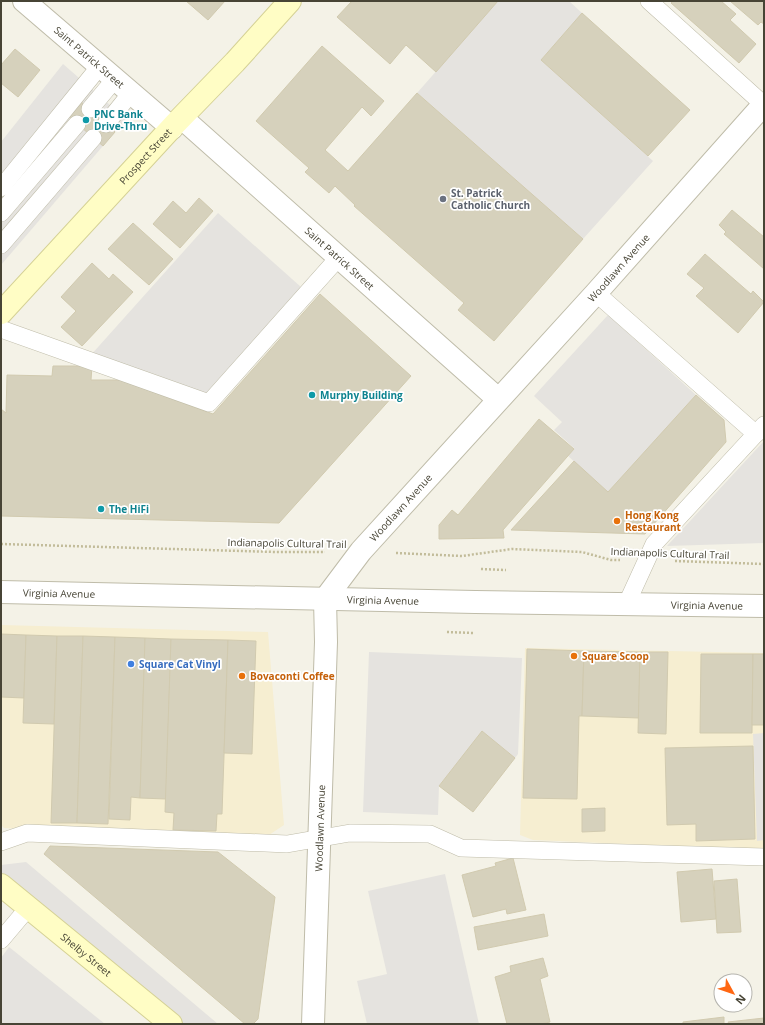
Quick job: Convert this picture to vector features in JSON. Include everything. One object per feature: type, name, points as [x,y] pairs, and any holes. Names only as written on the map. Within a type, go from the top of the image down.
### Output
[{"type":"main road","name":"Prospect Street","points":[[1,313],[177,123],[236,62],[290,1]]},
{"type":"main road","name":"Shelby Street","points":[[1,885],[171,1024]]},
{"type":"street","name":"Saint Patrick Street","points":[[24,1],[115,79],[177,123],[339,257],[498,399]]},
{"type":"street","name":"Woodlawn Avenue","points":[[313,1024],[326,642],[325,599],[361,551],[596,293],[764,104]]},
{"type":"street","name":"Virginia Avenue","points":[[1,592],[764,606]]},
{"type":"lane","points":[[649,1],[764,104]]},
{"type":"lane","points":[[90,110],[115,79]]},
{"type":"lane","points":[[106,124],[115,79]]},
{"type":"lane","points":[[1,188],[69,102],[115,79]]},
{"type":"lane","points":[[1,214],[77,124]]},
{"type":"lane","points":[[1,245],[93,138]]},
{"type":"lane","points":[[1,329],[209,403],[339,257]]},
{"type":"lane","points":[[596,293],[760,430],[654,544],[627,603]]},
{"type":"lane","points":[[1,842],[27,833],[287,844],[350,833],[430,834],[461,848],[764,857]]},
{"type":"lane","points":[[1,940],[28,908]]},
{"type":"path","name":"Indianapolis Cultural Trail","points":[[1,544],[276,552],[361,551],[462,556],[512,549],[574,551],[611,560],[764,564]]},
{"type":"path","points":[[481,568],[506,570]]},
{"type":"path","points":[[447,632],[473,633]]},
{"type":"shaded area","points":[[498,1],[569,1],[582,13],[541,60],[653,161],[583,239],[417,93]]},
{"type":"shaded area","points":[[63,64],[126,119],[1,265],[1,142]]},
{"type":"shaded area","points":[[218,213],[301,287],[202,398],[90,356]]},
{"type":"shaded area","points":[[608,315],[696,395],[608,492],[567,455],[574,448],[554,430],[562,422],[534,396]]},
{"type":"shaded area","points":[[764,441],[764,543],[667,546]]},
{"type":"shaded area","points":[[1,625],[268,632],[284,825],[263,839],[4,828],[1,825]]},
{"type":"shaded area","points":[[525,648],[764,653],[764,850],[533,840],[520,835]]},
{"type":"shaded area","points":[[369,652],[522,658],[518,754],[515,758],[482,732],[439,786],[438,815],[363,812]]},
{"type":"shaded area","points":[[764,733],[764,840],[757,841],[753,734]]},
{"type":"shaded area","points":[[26,862],[218,1024],[181,1024],[1,876],[1,865]]},
{"type":"shaded area","points":[[445,874],[479,1024],[367,1024],[357,981],[387,974],[368,891]]},
{"type":"shaded area","points":[[9,947],[105,1024],[1,1024],[1,958]]},
{"type":"building","points":[[186,1],[225,1],[208,20]]},
{"type":"building","points":[[352,1],[498,1],[436,72],[406,45],[390,64],[337,17]]},
{"type":"building","points":[[673,1],[721,1],[736,14],[730,20],[756,44],[739,63],[671,3]]},
{"type":"building","points":[[730,1],[764,1],[764,24],[761,22],[758,25]]},
{"type":"building","points":[[582,13],[690,110],[648,156],[541,60]]},
{"type":"building","name":"St. Patrick Catholic Church","points":[[322,46],[384,101],[371,116],[362,107],[325,150],[348,171],[417,93],[583,239],[494,341],[458,310],[464,303],[354,206],[355,205],[335,186],[329,193],[305,172],[309,168],[256,121]]},
{"type":"building","points":[[15,49],[40,70],[18,97],[1,83],[1,65]]},
{"type":"building","name":"PNC Bank Drive-Thru","points":[[79,100],[115,132],[103,146],[67,115]]},
{"type":"building","points":[[199,198],[213,211],[180,248],[153,224],[173,201],[186,213]]},
{"type":"building","points":[[732,210],[764,237],[764,269],[724,234],[726,232],[719,225]]},
{"type":"building","points":[[133,223],[173,259],[149,285],[108,249]]},
{"type":"building","points":[[705,254],[751,294],[753,291],[764,302],[738,333],[696,296],[704,288],[687,274]]},
{"type":"building","points":[[92,263],[109,279],[113,274],[133,292],[82,346],[61,327],[76,311],[61,297]]},
{"type":"building","name":"Murphy Building","points":[[320,294],[411,376],[279,523],[1,516],[1,409],[6,413],[7,375],[52,376],[53,366],[92,366],[91,380],[120,380],[213,414]]},
{"type":"building","points":[[696,395],[724,420],[726,442],[645,534],[511,530],[574,461],[608,492]]},
{"type":"building","points":[[539,419],[574,449],[503,530],[504,538],[439,539],[439,525],[452,510],[458,515]]},
{"type":"building","points":[[1,634],[26,635],[24,698],[1,697]]},
{"type":"building","points":[[26,635],[57,636],[54,724],[23,723]]},
{"type":"building","points":[[57,636],[83,636],[77,823],[51,823]]},
{"type":"building","points":[[83,636],[115,637],[108,824],[77,823]]},
{"type":"building","points":[[115,637],[145,638],[140,798],[131,797],[130,820],[109,819]]},
{"type":"building","points":[[145,638],[171,639],[166,799],[140,798]]},
{"type":"building","points":[[171,639],[228,640],[222,814],[217,814],[216,831],[173,830],[174,813],[165,812]]},
{"type":"building","points":[[228,640],[256,641],[252,754],[224,753]]},
{"type":"building","points":[[527,649],[584,651],[582,716],[579,716],[577,799],[523,798]]},
{"type":"building","points":[[584,651],[640,652],[639,718],[582,716]]},
{"type":"building","points":[[640,652],[668,652],[666,734],[638,733]]},
{"type":"building","points":[[701,654],[753,654],[752,733],[700,733]]},
{"type":"building","points":[[753,654],[764,654],[764,725],[752,725]]},
{"type":"building","points":[[482,731],[515,758],[473,812],[439,786]]},
{"type":"building","points":[[753,746],[755,839],[696,841],[696,824],[667,825],[665,748]]},
{"type":"building","points":[[605,808],[605,831],[582,832],[582,809]]},
{"type":"building","points":[[50,846],[218,852],[275,897],[258,1019],[253,1024],[245,1024],[44,854]]},
{"type":"building","points":[[513,858],[526,910],[507,914],[506,909],[473,917],[462,875],[496,866],[495,863]]},
{"type":"building","points":[[712,869],[716,919],[681,922],[677,872]]},
{"type":"building","points":[[737,879],[741,932],[717,933],[714,881]]},
{"type":"building","points":[[544,914],[548,936],[478,950],[474,927]]},
{"type":"building","points":[[543,958],[548,976],[540,979],[550,1022],[541,1024],[507,1024],[495,977],[511,972],[510,966]]},
{"type":"building","points":[[724,1017],[724,1024],[683,1024],[683,1022]]},
{"type":"building","points":[[764,1018],[764,1024],[729,1024],[728,1022]]},
{"type":"place","name":"PNC Bank Drive-Thru","points":[[86,120]]},
{"type":"place","name":"St. Patrick Catholic Church","points":[[443,199]]},
{"type":"place","name":"Murphy Building","points":[[312,395]]},
{"type":"place","name":"The HiFi","points":[[101,509]]},
{"type":"place","name":"Hong Kong Restaurant","points":[[617,521]]},
{"type":"place","name":"Square Scoop","points":[[574,656]]},
{"type":"place","name":"Square Cat Vinyl","points":[[131,664]]},
{"type":"place","name":"Bovaconti Coffee","points":[[242,676]]}]
